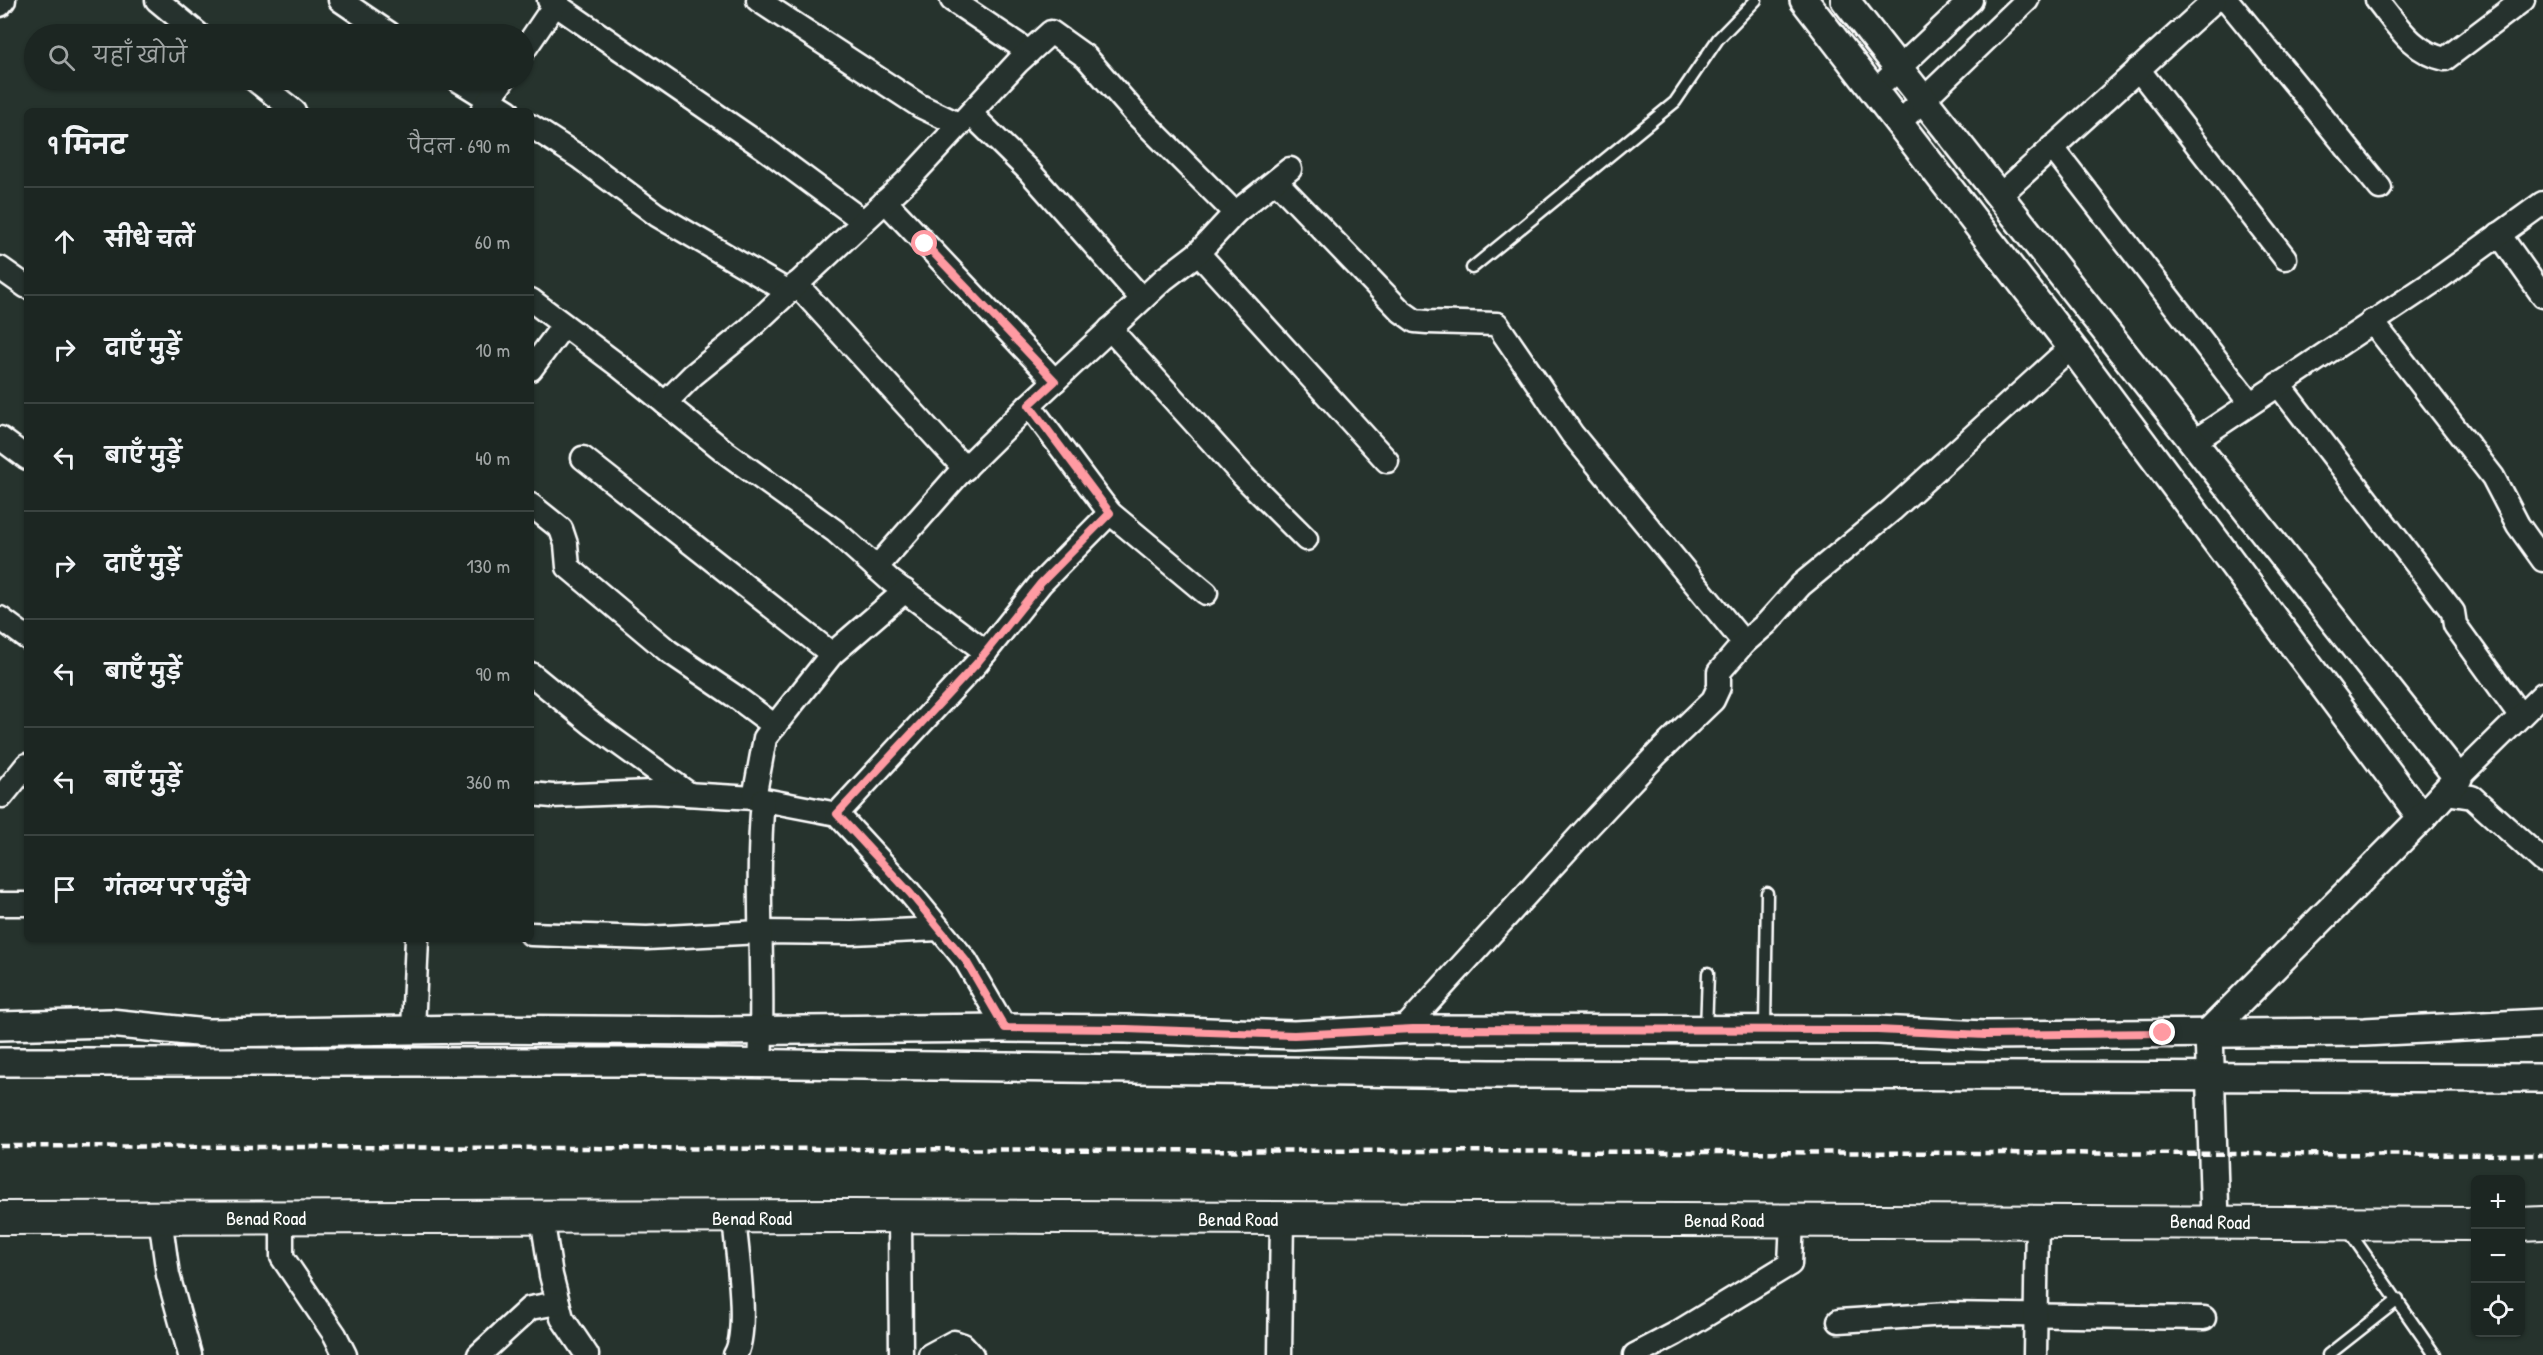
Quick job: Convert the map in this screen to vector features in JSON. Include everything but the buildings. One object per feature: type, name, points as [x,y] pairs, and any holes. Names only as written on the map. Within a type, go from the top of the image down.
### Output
[{"type":"main road","name":"Benad Road","points":[[0,1218],[900,1217],[2037,1220],[2471,1224]]},
{"type":"main road","points":[[2525,1224],[2543,1223]]},
{"type":"street","points":[[0,5],[4,0]]},
{"type":"street","points":[[157,0],[186,24]]},
{"type":"street","points":[[340,0],[375,24]]},
{"type":"street","points":[[758,0],[920,106],[965,119],[1035,178],[1142,299]]},
{"type":"street","points":[[952,0],[1029,52]]},
{"type":"street","points":[[1804,0],[2073,349],[2422,818]]},
{"type":"street","points":[[1845,0],[2193,442],[2452,786],[2472,797],[2543,861]]},
{"type":"street","points":[[1899,123],[2027,0]]},
{"type":"street","points":[[1999,196],[2215,0]]},
{"type":"street","points":[[2227,0],[2380,188]]},
{"type":"street","points":[[2377,0],[2412,45],[2431,56],[2445,59],[2523,0]]},
{"type":"street","points":[[534,34],[554,1],[763,147],[863,221]]},
{"type":"street","points":[[1875,91],[1899,70],[1959,4]]},
{"type":"street","points":[[665,403],[885,201],[1051,32],[1086,57],[1135,113],[1235,213]]},
{"type":"street","points":[[2138,69],[2285,258]]},
{"type":"street","points":[[268,90],[290,108]]},
{"type":"street","points":[[471,90],[493,107],[499,90]]},
{"type":"street","points":[[534,128],[579,157],[657,215],[792,288],[965,469]]},
{"type":"street","points":[[2052,147],[2250,403]]},
{"type":"street","points":[[876,567],[965,469],[1029,405],[1164,279],[1198,253],[1235,213],[1283,175],[1401,311],[1415,321],[1497,324],[1572,434],[1744,643]]},
{"type":"street","points":[[885,201],[1055,381]]},
{"type":"street","points":[[2193,442],[2543,203]]},
{"type":"street","points":[[2499,234],[2543,296]]},
{"type":"street","points":[[1198,253],[1387,461]]},
{"type":"street","points":[[0,268],[24,285]]},
{"type":"street","points":[[534,302],[728,454],[835,531],[904,591],[986,652]]},
{"type":"street","points":[[2373,321],[2493,477],[2518,525],[2543,560]]},
{"type":"street","points":[[534,365],[563,326]]},
{"type":"street","points":[[1110,329],[1243,476],[1306,538]]},
{"type":"street","points":[[1403,1029],[1657,754],[1713,700],[1719,687],[1719,672],[1801,585],[1892,510],[2058,359],[2073,349]]},
{"type":"street","points":[[2278,384],[2452,612],[2455,625],[2520,715]]},
{"type":"street","points":[[1029,405],[1110,513],[1206,593]]},
{"type":"street","points":[[0,438],[24,456]]},
{"type":"street","points":[[583,458],[832,654]]},
{"type":"street","points":[[534,507],[561,529],[566,544],[568,567],[668,651],[774,726]]},
{"type":"street","points":[[837,814],[986,652],[1041,583],[1110,513]]},
{"type":"street","points":[[760,1063],[762,1030],[759,799],[765,738],[832,654],[904,591]]},
{"type":"street","points":[[0,618],[24,636]]},
{"type":"street","points":[[534,676],[592,724],[689,794]]},
{"type":"street","points":[[2215,1221],[2209,1032],[2543,693]]},
{"type":"street","points":[[3,796],[24,769]]},
{"type":"street","points":[[534,794],[552,796],[651,792],[689,794],[759,799],[837,814],[910,893],[966,961],[1005,1028]]},
{"type":"street","points":[[0,904],[24,904]]},
{"type":"street","points":[[534,934],[647,938],[760,932],[852,933],[939,929]]},
{"type":"street","points":[[413,1030],[417,942]]},
{"type":"street","points":[[0,1026],[110,1023],[206,1033],[1005,1028],[1126,1029],[1294,1035],[1403,1029],[1877,1030],[1985,1035],[2364,1032],[2543,1023]]},
{"type":"street","points":[[0,1062],[760,1063],[1490,1074],[2543,1077]]},
{"type":"street","points":[[160,1217],[168,1275],[190,1355]]},
{"type":"street","points":[[282,1217],[282,1257],[345,1355]]},
{"type":"street","points":[[542,1217],[551,1275],[562,1318],[587,1355]]},
{"type":"street","points":[[734,1217],[741,1318],[741,1339],[735,1355]]},
{"type":"street","points":[[900,1217],[901,1355]]},
{"type":"street","points":[[1280,1355],[1282,1218]]},
{"type":"street","points":[[1635,1355],[1670,1347],[1790,1264],[1792,1220]]},
{"type":"street","points":[[2035,1355],[2037,1220]]},
{"type":"street","points":[[479,1355],[530,1308],[558,1303]]},
{"type":"street","points":[[1839,1320],[1947,1314],[2204,1318]]},
{"type":"street","points":[[930,1355],[954,1342],[963,1345],[972,1355]]},
{"type":"lane","points":[[1472,268],[1675,102],[1718,39],[1756,0]]},
{"type":"lane","points":[[1765,1031],[1767,893]]},
{"type":"lane","points":[[1706,1031],[1707,973]]},
{"type":"lane","points":[[2344,1224],[2435,1355]]},
{"type":"lane","points":[[2328,1355],[2398,1300]]},
{"type":"railway","points":[[0,1146],[2543,1155]]},
{"type":"route","points":[[925,244],[1055,381],[1029,405],[1110,513],[1041,583],[977,663],[837,814],[910,893],[966,961],[1005,1028],[1126,1029],[1294,1035],[1413,1029],[1877,1030],[1985,1035],[2163,1033]]}]
